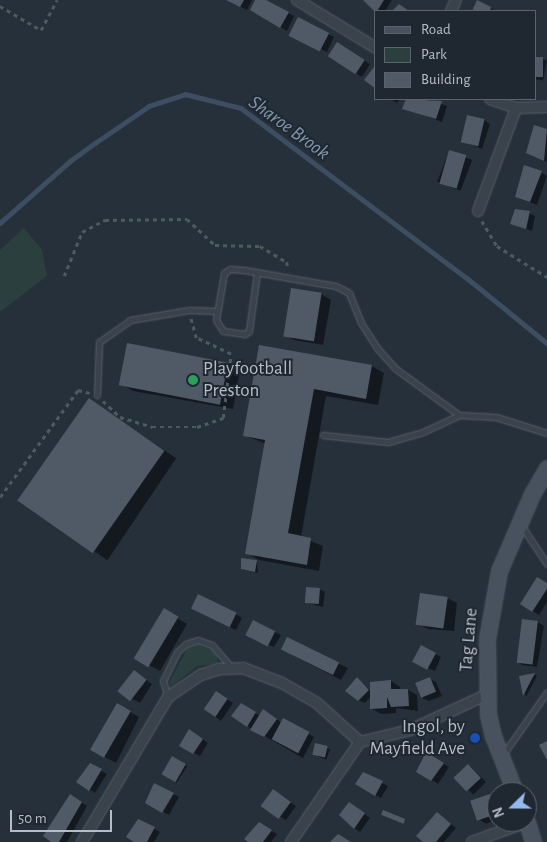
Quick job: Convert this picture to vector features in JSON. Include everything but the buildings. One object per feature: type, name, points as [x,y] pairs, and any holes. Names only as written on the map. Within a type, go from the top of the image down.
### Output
[{"type":"main road","name":"Tag Lane","points":[[511,782],[493,736],[486,695],[489,615],[499,571],[519,521],[547,468]]},
{"type":"street","points":[[297,0],[374,47]]},
{"type":"street","points":[[493,100],[516,108],[547,107]]},
{"type":"street","points":[[478,211],[516,108]]},
{"type":"street","points":[[82,842],[168,697],[201,674],[231,667],[243,668],[282,683],[318,703],[360,742]]},
{"type":"street","points":[[291,842],[360,742],[410,730],[486,695]]},
{"type":"street","points":[[472,842],[500,832]]},
{"type":"lane","points":[[257,273],[249,331],[245,334],[223,331],[218,327],[218,311],[224,273],[230,269],[257,273],[290,278],[336,286],[348,293],[361,323],[377,348],[417,386],[460,415]]},
{"type":"lane","points":[[97,395],[99,342],[130,320],[189,310],[218,311]]},
{"type":"lane","points":[[323,435],[388,442],[423,432],[460,415],[496,417],[547,433]]},
{"type":"lane","points":[[519,521],[547,564]]},
{"type":"lane","points":[[168,697],[163,681],[177,652],[186,644],[198,640],[212,646],[231,667]]},
{"type":"lane","points":[[501,758],[547,692]]},
{"type":"path","points":[[0,6],[40,30],[57,0]]},
{"type":"path","points":[[478,211],[497,246],[547,277]]},
{"type":"path","points":[[64,276],[82,232],[105,220],[187,219],[215,245],[260,246],[267,250],[287,262],[290,278]]},
{"type":"path","points":[[0,497],[78,390],[97,395],[120,417],[152,426],[197,428],[223,418],[231,354],[196,338],[189,310]]},
{"type":"green space","points":[[24,228],[42,250],[47,276],[0,312],[0,250]]},
{"type":"green space","points":[[198,645],[212,650],[217,656],[217,664],[197,666],[172,686],[169,683],[187,649]]},
{"type":"waterway","name":"Sharoe Brook","points":[[0,223],[70,161],[95,143],[149,106],[185,94],[241,108],[467,278],[547,343]]},
{"type":"place","name":"Playfootball Preston","points":[[193,380]]},
{"type":"place","name":"Ingol, by Mayfield Ave","points":[[475,738]]}]
